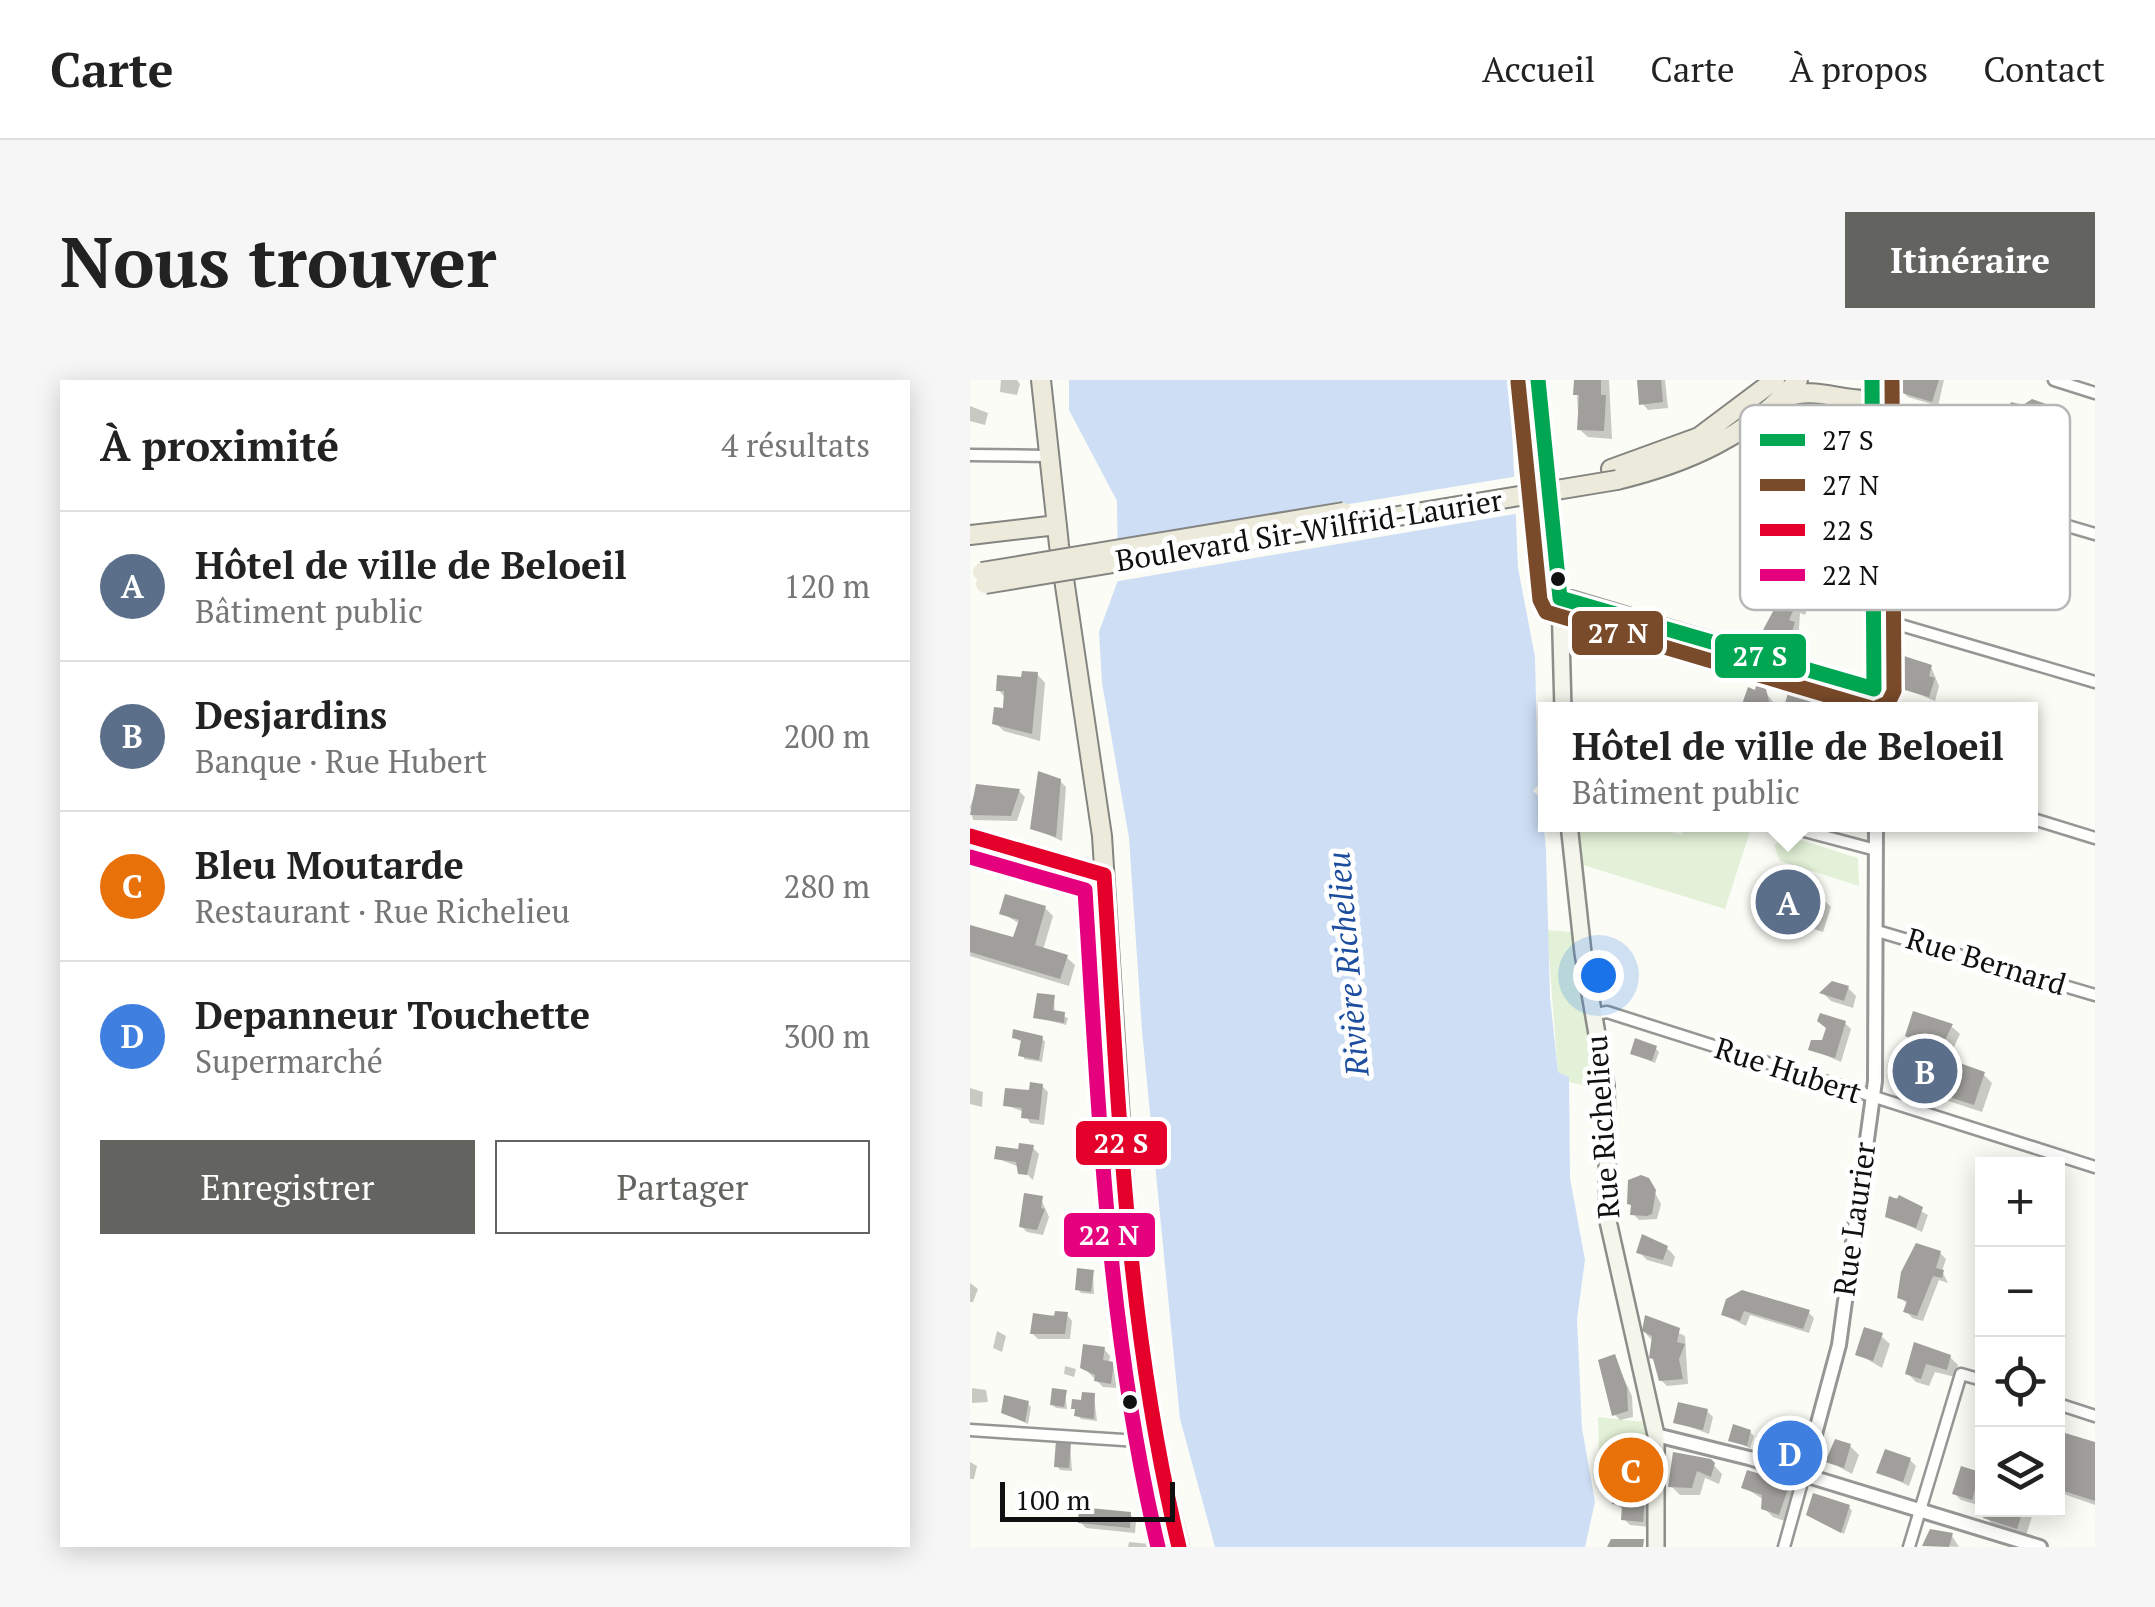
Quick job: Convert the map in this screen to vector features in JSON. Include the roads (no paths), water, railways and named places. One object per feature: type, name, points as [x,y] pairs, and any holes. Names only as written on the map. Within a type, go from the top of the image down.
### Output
[{"type":"main road","points":[[1041,380],[1057,525],[1097,789],[1123,1215],[1154,1442],[1179,1547]]},
{"type":"main road","points":[[1538,380],[1560,598],[1564,702]]},
{"type":"main road","name":"Boulevard Sir-Wilfrid-Laurier","points":[[1742,405],[1776,380]]},
{"type":"main road","name":"Boulevard Sir-Wilfrid-Laurier","points":[[1772,405],[1798,380]]},
{"type":"main road","points":[[1779,400],[1810,392],[1870,400]]},
{"type":"main road","name":"Boulevard Sir-Wilfrid-Laurier","points":[[1614,474],[1699,436],[1740,406]]},
{"type":"main road","name":"Boulevard Sir-Wilfrid-Laurier","points":[[977,579],[1614,474],[1706,451],[1740,427]]},
{"type":"main road","points":[[970,535],[1057,525]]},
{"type":"main road","name":"Rue Richelieu","points":[[1569,832],[1607,1095],[1608,1221],[1656,1436],[1656,1547]]},
{"type":"street","points":[[1870,405],[1872,380]]},
{"type":"street","points":[[2054,380],[2095,392]]},
{"type":"street","points":[[970,455],[1049,456]]},
{"type":"street","points":[[2070,527],[2095,534]]},
{"type":"street","points":[[1560,598],[1572,598],[1874,690]]},
{"type":"street","points":[[1873,610],[1874,702]]},
{"type":"street","points":[[1873,616],[2095,682]]},
{"type":"street","points":[[2038,820],[2095,838]]},
{"type":"street","points":[[1808,832],[1876,850]]},
{"type":"street","name":"Rue Laurier","points":[[1784,1547],[1838,1354],[1872,1098],[1876,832]]},
{"type":"street","points":[[970,836],[1104,876]]},
{"type":"street","name":"Rue Bernard","points":[[1877,931],[2095,995]]},
{"type":"street","name":"Rue Hubert","points":[[1594,1014],[1607,1012],[2095,1167]]},
{"type":"street","points":[[1909,1547],[1961,1374],[1975,1378]]},
{"type":"street","points":[[2065,1406],[2095,1416]]},
{"type":"street","points":[[970,1430],[1154,1442]]},
{"type":"street","points":[[1656,1436],[1804,1474],[2038,1547]]},
{"type":"water","name":"Rivière Richelieu","points":[[1069,380],[1510,380],[1518,568],[1535,657],[1538,785],[1533,791],[1538,795],[1538,832],[1544,832],[1546,850],[1550,997],[1558,1072],[1569,1077],[1570,1178],[1585,1260],[1577,1319],[1582,1428],[1595,1502],[1585,1547],[1215,1547],[1180,1419],[1142,1031],[1129,838],[1102,683],[1099,632],[1118,580],[1117,501],[1069,410]]},
{"type":"place","name":"Hôtel de ville de Beloeil","points":[[1788,902]]},
{"type":"place","name":"Desjardins","points":[[1925,1071]]},
{"type":"place","name":"Depanneur Touchette","points":[[1790,1453]]},
{"type":"place","name":"Bleu Moutarde","points":[[1631,1470]]}]
